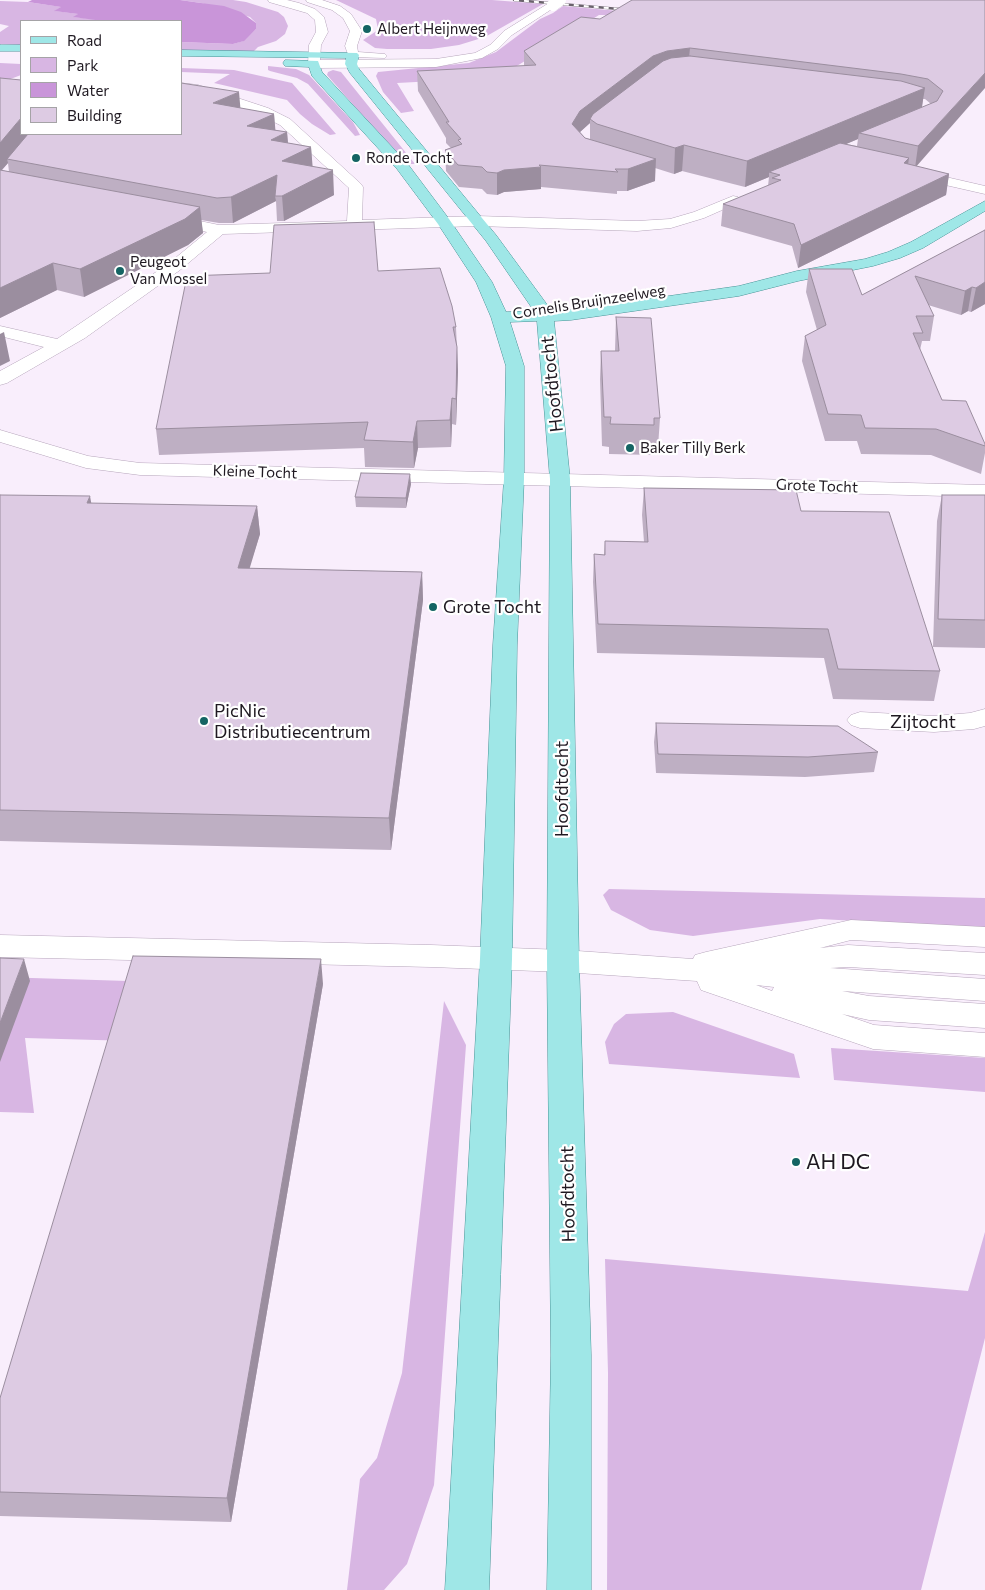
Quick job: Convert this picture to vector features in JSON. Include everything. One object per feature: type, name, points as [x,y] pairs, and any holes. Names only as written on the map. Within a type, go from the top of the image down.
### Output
[{"type":"main road","points":[[0,48],[20,48]]},
{"type":"main road","points":[[182,54],[314,60]]},
{"type":"main road","points":[[0,57],[20,58]]},
{"type":"main road","points":[[182,62],[314,60]]},
{"type":"main road","name":"Hoofdtocht","points":[[314,60],[316,73],[402,166],[444,222],[484,282],[500,317],[515,366],[514,479],[506,645],[496,959],[467,1590]]},
{"type":"main road","points":[[352,60],[477,221],[543,312]]},
{"type":"main road","name":"Cornelis Bruijnzeelweg","points":[[500,317],[739,291],[798,276],[867,263],[894,255],[917,244],[984,198]]},
{"type":"main road","name":"Hoofdtocht","points":[[543,312],[560,479],[563,961],[571,1355],[569,1590]]},
{"type":"street","points":[[273,0],[311,11],[320,19],[322,32],[315,45],[314,60],[436,63],[478,56],[494,46],[508,33],[557,3]]},
{"type":"street","points":[[311,0],[336,8],[347,16],[356,32],[352,46],[352,60]]},
{"type":"street","points":[[182,87],[194,88],[263,111],[285,122],[356,187],[354,225]]},
{"type":"street","points":[[896,170],[984,198]]},
{"type":"street","points":[[153,217],[219,230],[477,221],[615,226],[671,223],[699,215],[738,198],[716,194]]},
{"type":"street","points":[[0,379],[79,334],[174,267],[219,230]]},
{"type":"street","points":[[0,331],[60,344]]},
{"type":"street","name":"Kleine Tocht","points":[[0,436],[86,462],[140,469],[560,479]]},
{"type":"street","name":"Grote Tocht","points":[[560,479],[985,491]]},
{"type":"street","name":"Zijtocht","points":[[860,720],[934,724],[974,721],[985,717]]},
{"type":"street","points":[[678,970],[851,930],[985,937]]},
{"type":"street","points":[[0,946],[563,961],[985,990]]},
{"type":"street","points":[[678,970],[848,956],[985,964]]},
{"type":"street","points":[[678,970],[869,1008],[985,1016]]},
{"type":"street","points":[[678,970],[873,1037],[985,1045]]},
{"type":"green space","points":[[180,0],[233,0],[246,2],[278,12],[284,17],[288,26],[285,34],[276,41],[258,47],[253,52],[182,50],[182,42],[233,44],[243,41],[256,29],[256,23],[250,17],[201,3]]},
{"type":"green space","points":[[336,0],[492,0],[543,4],[485,37],[459,45],[431,49],[387,49],[375,48],[363,40],[378,30],[376,19]]},
{"type":"green space","points":[[0,1],[28,2],[62,7],[55,11],[79,14],[74,17],[104,20],[20,20],[20,45],[0,44],[0,32],[9,26],[0,24]]},
{"type":"green space","points":[[563,6],[985,51],[599,15],[512,69],[473,79],[397,83],[414,111],[401,113],[383,92],[376,76],[378,72],[469,63],[496,52],[540,19]]},
{"type":"green space","points":[[0,63],[20,64],[20,75],[0,83]]},
{"type":"green space","points":[[268,66],[296,69],[309,75],[353,122],[360,135],[355,136],[308,84],[297,78],[270,71]]},
{"type":"green space","points":[[182,68],[234,70],[292,83],[336,134],[330,135],[312,124],[287,100],[214,83],[230,74],[182,72]]},
{"type":"green space","points":[[333,70],[341,72],[415,164],[411,164],[390,147],[327,75],[328,72]]},
{"type":"green space","points":[[609,889],[985,898],[985,928],[820,919],[693,936],[650,930],[611,910],[603,895]]},
{"type":"green space","points":[[0,977],[320,987],[312,1046],[25,1038],[34,1113],[0,1112]]},
{"type":"green space","points":[[444,1001],[466,1045],[434,1485],[407,1564],[384,1590],[347,1590],[360,1479],[377,1458],[402,1373]]},
{"type":"green space","points":[[673,1012],[794,1054],[800,1078],[609,1064],[605,1042],[614,1024],[626,1014]]},
{"type":"green space","points":[[831,1048],[985,1058],[985,1092],[834,1080]]},
{"type":"green space","points":[[985,1232],[985,1338],[921,1590],[607,1590],[608,1373],[605,1259],[968,1291]]},
{"type":"water","points":[[32,0],[180,0],[224,6],[241,12],[256,23],[256,29],[244,41],[233,44],[182,42],[182,20],[96,20],[73,17],[78,14],[54,11],[61,7],[28,2]]},
{"type":"building","points":[[632,0],[985,0],[985,73],[918,146],[859,133],[937,101],[943,91],[928,79],[690,48],[667,51],[653,56],[580,111],[572,124],[585,138],[656,159],[628,169],[615,169],[618,172],[539,165],[541,167],[504,170],[497,173],[487,172],[482,167],[458,165],[445,150],[462,144],[458,140],[461,139],[446,122],[449,122],[417,71],[536,65],[524,51],[581,17],[600,19]]},
{"type":"building","points":[[690,56],[901,81],[925,88],[747,161],[684,145],[675,148],[597,124],[590,119],[593,114],[663,61]]},
{"type":"building","points":[[0,78],[20,80],[20,119],[0,143]]},
{"type":"building","points":[[182,83],[239,92],[213,103],[274,114],[247,126],[287,132],[271,140],[311,147],[282,161],[333,170],[282,196],[275,196],[277,175],[231,197],[217,198],[7,159],[27,135],[182,135]]},
{"type":"building","points":[[840,143],[909,158],[904,163],[949,174],[801,245],[794,224],[723,204],[781,180],[772,178],[780,175],[769,172]]},
{"type":"building","points":[[0,170],[200,207],[185,219],[80,269],[53,263],[0,288]]},
{"type":"building","points":[[374,222],[378,271],[440,268],[452,306],[456,327],[453,327],[457,347],[456,399],[452,398],[450,420],[417,421],[413,442],[364,440],[368,422],[156,429],[187,276],[270,273],[274,225]]},
{"type":"building","points":[[985,230],[985,282],[976,288],[972,287],[965,291],[915,276],[934,316],[916,316],[923,333],[913,333],[942,400],[966,401],[985,446],[936,429],[865,428],[861,415],[828,414],[805,336],[826,325],[809,269],[852,269],[862,295]]},
{"type":"building","points":[[616,317],[651,318],[660,418],[654,418],[654,425],[610,424],[611,417],[604,417],[601,351],[619,351]]},
{"type":"building","points":[[361,473],[410,474],[406,498],[355,497]]},
{"type":"building","points":[[644,488],[796,490],[801,511],[889,512],[940,671],[838,669],[828,629],[598,624],[594,554],[605,555],[605,541],[648,542]]},
{"type":"building","name":"PicNic Distributiecentrum","points":[[0,495],[90,496],[87,503],[257,506],[238,568],[422,572],[389,818],[0,810]]},
{"type":"building","points":[[942,495],[985,495],[985,620],[938,619]]},
{"type":"building","points":[[656,723],[838,726],[878,752],[808,757],[658,754]]},
{"type":"building","points":[[133,956],[321,959],[227,1498],[0,1492],[0,1398]]},
{"type":"building","points":[[0,958],[24,959],[0,1023]]},
{"type":"railway","points":[[514,0],[631,10]]},
{"type":"place","name":"Albert Heijnweg","points":[[367,29]]},
{"type":"place","name":"Ronde Tocht","points":[[356,158]]},
{"type":"place","name":"Peugeot Van Mossel","points":[[120,271]]},
{"type":"place","name":"Baker Tilly Berk","points":[[630,448]]},
{"type":"place","name":"Grote Tocht","points":[[433,607]]},
{"type":"place","name":"PicNic Distributiecentrum","points":[[204,721]]},
{"type":"place","name":"AH DC","points":[[796,1162]]}]
